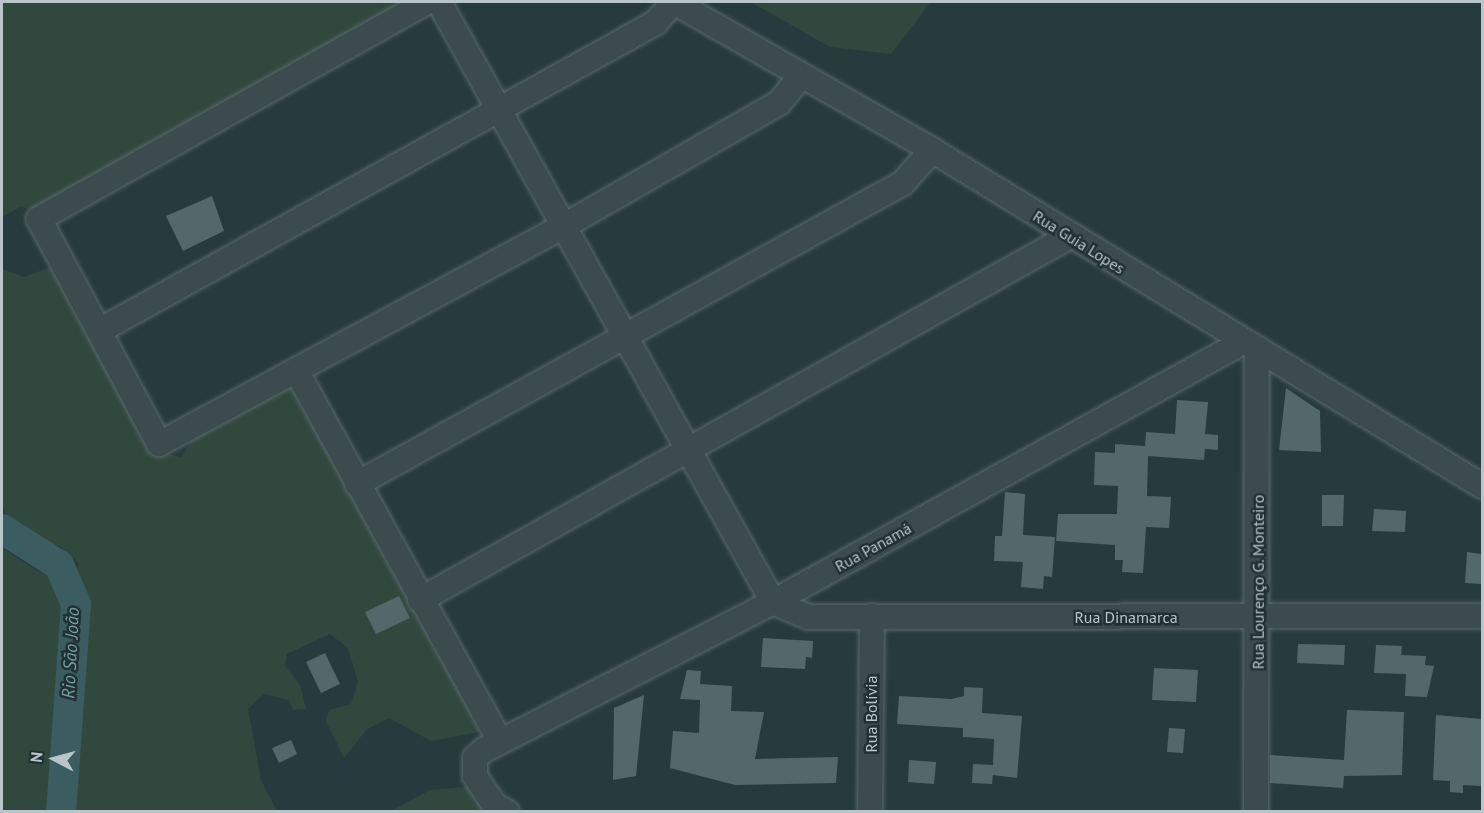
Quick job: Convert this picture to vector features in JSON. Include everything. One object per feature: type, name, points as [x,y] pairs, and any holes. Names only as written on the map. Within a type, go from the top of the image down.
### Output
[{"type":"street","points":[[427,2],[39,219],[159,444],[297,372],[564,226],[779,103],[801,76]]},
{"type":"street","points":[[440,2],[773,602]]},
{"type":"street","points":[[99,331],[655,23],[674,2]]},
{"type":"street","name":"Rua Guia Lopes","points":[[674,2],[932,150],[1249,348],[1482,486]]},
{"type":"street","points":[[357,484],[903,183],[932,150]]},
{"type":"street","points":[[420,600],[1070,236]]},
{"type":"street","name":"Rua Panamá","points":[[507,812],[495,806],[475,776],[475,758],[499,740],[773,602],[1249,348]]},
{"type":"street","name":"Rua Lourenço G. Monteiro","points":[[1249,348],[1258,617],[1256,812]]},
{"type":"street","points":[[297,372],[420,600],[499,740]]},
{"type":"street","name":"Rua Dinamarca","points":[[773,602],[808,617],[1482,616]]},
{"type":"street","name":"Rua Bolívia","points":[[870,812],[872,616]]},
{"type":"green space","points":[[2,2],[407,2],[32,209],[20,207],[2,217]]},
{"type":"green space","points":[[751,2],[931,2],[891,54],[830,47]]},
{"type":"green space","points":[[56,265],[157,452],[181,457],[193,438],[278,389],[290,387],[300,393],[482,719],[479,732],[431,741],[389,718],[367,729],[344,758],[326,721],[329,710],[351,704],[358,682],[348,648],[330,634],[287,654],[285,666],[300,685],[306,709],[293,710],[289,700],[264,694],[248,709],[261,780],[277,811],[2,811],[2,548],[39,572],[74,574],[79,564],[61,547],[17,532],[8,525],[2,503],[2,269],[24,277]]},
{"type":"green space","points":[[467,787],[492,812],[348,812],[391,811],[430,790]]},
{"type":"building","points":[[212,196],[224,231],[183,251],[166,216]]},
{"type":"building","points":[[1286,388],[1320,411],[1321,452],[1279,450]]},
{"type":"building","points":[[1177,400],[1208,402],[1205,434],[1218,435],[1218,450],[1205,449],[1204,460],[1148,456],[1147,496],[1171,497],[1169,528],[1146,527],[1143,573],[1122,572],[1123,560],[1115,560],[1115,545],[1056,541],[1058,514],[1117,514],[1118,486],[1094,485],[1095,452],[1115,453],[1115,444],[1145,446],[1146,432],[1175,434]]},
{"type":"building","points":[[1005,492],[1025,494],[1023,535],[1055,537],[1052,577],[1044,576],[1043,589],[1021,587],[1023,562],[994,561],[995,536],[1002,536]]},
{"type":"building","points":[[1322,495],[1344,495],[1343,526],[1322,526]]},
{"type":"building","points":[[1374,509],[1406,511],[1405,532],[1372,531]]},
{"type":"building","points":[[1467,552],[1482,554],[1482,584],[1465,583]]},
{"type":"building","points":[[399,596],[410,618],[376,634],[365,612]]},
{"type":"building","points":[[763,638],[813,641],[812,658],[806,657],[805,669],[761,667]]},
{"type":"building","points":[[1298,644],[1345,645],[1344,665],[1297,663]]},
{"type":"building","points":[[1376,645],[1402,646],[1401,655],[1426,656],[1425,665],[1434,666],[1427,697],[1405,696],[1406,674],[1374,673]]},
{"type":"building","points":[[325,653],[340,684],[321,693],[306,662]]},
{"type":"building","points":[[1154,668],[1198,670],[1196,702],[1152,700]]},
{"type":"building","points":[[687,670],[701,671],[700,684],[732,686],[731,711],[764,712],[755,759],[838,757],[836,783],[735,785],[670,768],[673,731],[699,733],[700,700],[680,699]]},
{"type":"building","points":[[964,687],[983,688],[982,713],[1022,716],[1017,778],[993,775],[992,784],[972,783],[973,764],[993,765],[994,739],[963,737],[963,728],[897,724],[899,696],[952,699],[964,696]]},
{"type":"building","points":[[644,695],[636,776],[613,780],[614,708]]},
{"type":"building","points":[[1347,710],[1404,712],[1402,775],[1344,776],[1343,788],[1270,783],[1270,755],[1344,760]]},
{"type":"building","points":[[1436,715],[1482,719],[1482,786],[1463,785],[1463,793],[1450,792],[1450,781],[1433,780]]},
{"type":"building","points":[[1169,728],[1185,729],[1183,753],[1167,752]]},
{"type":"building","points":[[291,740],[297,754],[279,763],[272,748]]},
{"type":"building","points":[[909,760],[936,762],[934,784],[908,782]]},
{"type":"waterway","name":"Rio São João","points":[[2,529],[59,565],[76,604],[61,812]]}]
